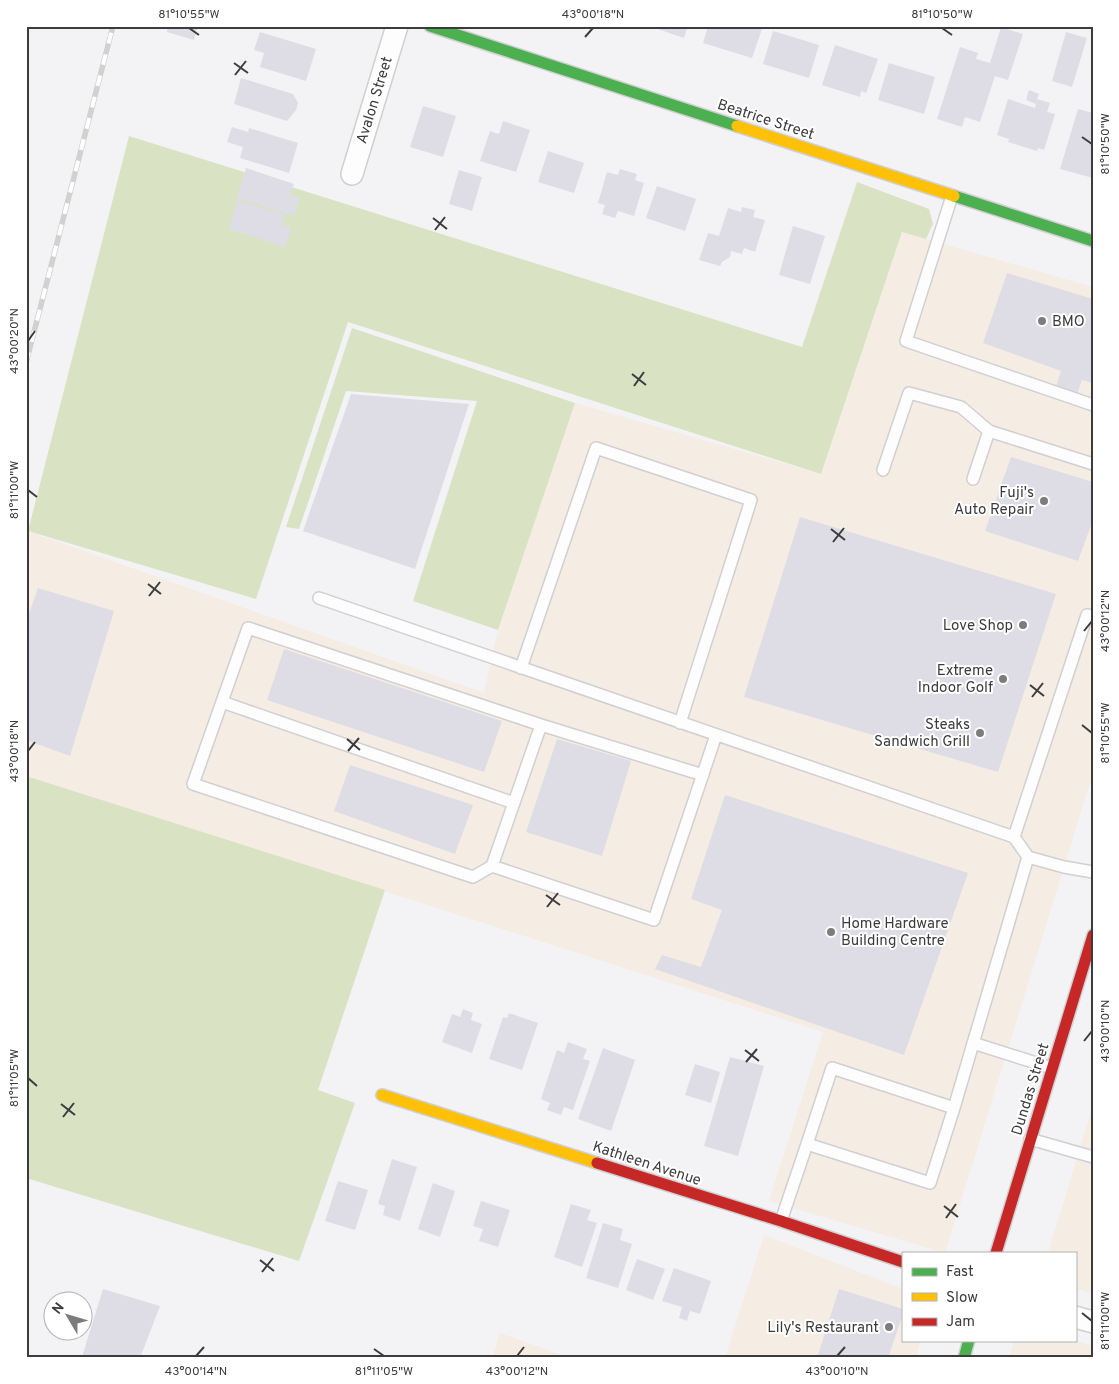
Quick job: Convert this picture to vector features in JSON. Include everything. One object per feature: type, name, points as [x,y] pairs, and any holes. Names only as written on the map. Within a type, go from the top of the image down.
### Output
[{"type":"street","name":"Avalon Street","points":[[352,174],[397,26]]},
{"type":"street","name":"Beatrice Street","points":[[430,26],[1093,241]]},
{"type":"street","name":"Dundas Street","points":[[996,1252],[1093,934]]},
{"type":"street","name":"Kathleen Avenue","points":[[382,1094],[781,1221],[902,1262]]},
{"type":"street","points":[[1076,1317],[1093,1322]]},
{"type":"street","points":[[964,1358],[968,1342]]},
{"type":"lane","points":[[952,196],[906,341],[1093,406]]},
{"type":"lane","points":[[883,470],[909,393],[961,407],[989,431],[1093,464]]},
{"type":"lane","points":[[973,479],[989,431]]},
{"type":"lane","points":[[521,668],[596,448],[742,496],[751,500],[680,722]]},
{"type":"lane","points":[[318,598],[1014,837],[1028,857],[1064,867],[1093,872]]},
{"type":"lane","points":[[1014,837],[1087,615],[1093,616]]},
{"type":"lane","points":[[541,724],[492,866],[473,877],[193,784],[248,628],[703,775]]},
{"type":"lane","points":[[222,702],[514,803]]},
{"type":"lane","points":[[492,866],[654,920],[716,735]]},
{"type":"lane","points":[[807,1144],[930,1183],[1028,857]]},
{"type":"lane","points":[[1078,981],[1093,986]]},
{"type":"lane","points":[[973,1043],[1052,1068]]},
{"type":"lane","points":[[781,1221],[832,1068],[954,1108]]},
{"type":"lane","points":[[1030,1139],[1093,1157]]},
{"type":"shaded area","points":[[902,232],[1093,287],[1093,773],[945,1252],[769,1201],[823,1032],[26,776],[26,536],[28,531],[484,693],[498,630],[575,403],[821,474]]},
{"type":"shaded area","points":[[1093,1105],[1093,1294],[1076,1288],[1076,1252],[1048,1252]]},
{"type":"shaded area","points":[[764,1235],[902,1289],[902,1342],[920,1342],[916,1358],[725,1358]]},
{"type":"shaded area","points":[[500,1333],[570,1358],[492,1358]]},
{"type":"shaded area","points":[[1076,1341],[1093,1346],[1093,1358],[1009,1358],[1013,1342]]},
{"type":"green space","points":[[129,136],[802,347],[857,182],[929,209],[933,224],[926,239],[902,232],[821,474],[348,322],[256,599],[28,531]]},
{"type":"green space","points":[[352,328],[575,403],[498,630],[413,601],[477,401],[346,391],[299,529],[286,527]]},
{"type":"green space","points":[[26,776],[385,890],[318,1090],[355,1103],[299,1261],[26,1178]]},
{"type":"building","points":[[168,26],[198,26],[194,40],[167,32]]},
{"type":"building","points":[[649,26],[688,26],[684,38]]},
{"type":"building","points":[[708,26],[763,26],[752,58],[703,43]]},
{"type":"building","points":[[1001,27],[1023,34],[1008,80],[995,76],[980,122],[965,117],[962,127],[937,119],[960,47],[978,53],[976,59],[990,63]]},
{"type":"building","points":[[773,31],[819,45],[809,78],[763,64]]},
{"type":"building","points":[[260,32],[316,49],[306,81],[260,67],[264,53],[254,50]]},
{"type":"building","points":[[1066,32],[1087,38],[1072,87],[1052,81]]},
{"type":"building","points":[[835,45],[878,59],[866,93],[861,91],[860,97],[822,85]]},
{"type":"building","points":[[889,63],[935,77],[924,114],[878,100]]},
{"type":"building","points":[[241,78],[293,94],[298,103],[296,110],[287,121],[234,104]]},
{"type":"building","points":[[1029,90],[1039,94],[1037,99],[1050,103],[1047,112],[1055,114],[1044,150],[1038,148],[1037,151],[1008,142],[1009,139],[997,135],[1008,99],[1035,108],[1036,104],[1026,100]]},
{"type":"building","points":[[423,106],[456,116],[443,157],[410,147]]},
{"type":"building","points":[[1078,109],[1093,113],[1093,178],[1060,169]]},
{"type":"building","points":[[503,121],[530,130],[516,172],[480,161],[490,131],[499,134]]},
{"type":"building","points":[[232,127],[248,132],[249,128],[298,143],[289,173],[240,158],[243,147],[227,142]]},
{"type":"building","points":[[548,151],[584,163],[574,193],[538,182]]},
{"type":"building","points":[[246,168],[294,184],[290,195],[300,198],[294,216],[237,198]]},
{"type":"building","points":[[620,169],[637,174],[635,180],[644,183],[634,216],[618,211],[615,218],[602,214],[605,205],[598,203],[607,172],[618,175]]},
{"type":"building","points":[[459,170],[482,177],[472,211],[449,204]]},
{"type":"building","points":[[657,186],[696,199],[685,231],[646,218]]},
{"type":"building","points":[[237,200],[286,215],[282,225],[291,228],[285,247],[229,229]]},
{"type":"building","points":[[742,207],[755,210],[753,217],[765,220],[755,252],[744,248],[742,254],[731,251],[730,257],[722,262],[720,266],[699,260],[708,233],[719,236],[728,208],[741,212]]},
{"type":"building","points":[[793,226],[825,236],[810,284],[779,275]]},
{"type":"building","name":"BMO","points":[[1007,273],[1093,299],[1093,383],[1082,380],[1077,394],[1056,387],[1061,371],[983,343]]},
{"type":"building","points":[[351,394],[469,404],[415,569],[303,531]]},
{"type":"building","name":"Fuji's Auto Repair","points":[[1011,457],[1093,482],[1093,520],[1078,561],[985,531]]},
{"type":"building","points":[[800,517],[1056,594],[998,772],[744,697]]},
{"type":"building","points":[[38,588],[114,611],[70,756],[26,740],[26,622]]},
{"type":"building","points":[[284,649],[502,721],[484,772],[267,700]]},
{"type":"building","points":[[557,739],[631,761],[602,856],[526,832]]},
{"type":"building","points":[[350,765],[473,805],[455,854],[334,811]]},
{"type":"building","name":"Home Hardware Building Centre","points":[[725,795],[968,873],[904,1055],[655,969],[662,955],[701,967],[722,910],[691,899]]},
{"type":"building","points":[[463,1009],[473,1013],[471,1020],[482,1024],[472,1053],[442,1042],[452,1014],[460,1017]]},
{"type":"building","points":[[509,1013],[538,1023],[522,1070],[489,1059],[503,1017],[507,1018]]},
{"type":"building","points":[[568,1042],[587,1049],[583,1059],[590,1061],[573,1110],[564,1107],[561,1115],[547,1110],[550,1103],[541,1099],[557,1050],[564,1053]]},
{"type":"building","points":[[603,1048],[635,1060],[611,1131],[578,1119]]},
{"type":"building","points":[[730,1057],[764,1066],[738,1156],[704,1146]]},
{"type":"building","points":[[695,1064],[720,1072],[711,1103],[685,1095]]},
{"type":"building","points":[[392,1159],[417,1167],[400,1221],[383,1215],[385,1206],[378,1204]]},
{"type":"building","points":[[338,1181],[368,1190],[355,1230],[325,1221]]},
{"type":"building","points":[[433,1183],[455,1191],[440,1237],[418,1229]]},
{"type":"building","points":[[481,1201],[510,1210],[498,1247],[479,1241],[483,1229],[473,1226]]},
{"type":"building","points":[[571,1204],[591,1210],[587,1220],[597,1223],[582,1267],[554,1257]]},
{"type":"building","points":[[603,1223],[623,1229],[620,1240],[632,1244],[618,1288],[586,1278]]},
{"type":"building","points":[[637,1259],[665,1269],[653,1300],[626,1290]]},
{"type":"building","points":[[674,1268],[711,1281],[700,1314],[690,1311],[687,1321],[679,1318],[682,1307],[662,1301]]},
{"type":"building","points":[[103,1289],[160,1306],[140,1358],[82,1357],[87,1342],[92,1342],[92,1325]]},
{"type":"building","points":[[839,1289],[902,1309],[902,1317],[888,1358],[817,1358]]},
{"type":"railway","points":[[26,363],[113,26]]},
{"type":"traffic: fast","points":[[430,26],[737,126]]},
{"type":"traffic: fast","points":[[954,196],[1093,241]]},
{"type":"traffic: fast","points":[[964,1358],[968,1342]]},
{"type":"traffic: slow","points":[[737,126],[954,196]]},
{"type":"traffic: slow","points":[[382,1095],[597,1163]]},
{"type":"traffic: jam","points":[[996,1252],[1093,935]]},
{"type":"traffic: jam","points":[[597,1163],[902,1262]]},
{"type":"place","name":"BMO","points":[[1042,321]]},
{"type":"place","name":"Fuji's Auto Repair","points":[[1044,501]]},
{"type":"place","name":"Love Shop","points":[[1023,625]]},
{"type":"place","name":"Extreme Indoor Golf","points":[[1003,679]]},
{"type":"place","name":"Steaks Sandwich Grill","points":[[980,733]]},
{"type":"place","name":"Home Hardware Building Centre","points":[[831,932]]},
{"type":"place","name":"Lily's Restaurant","points":[[889,1327]]}]
